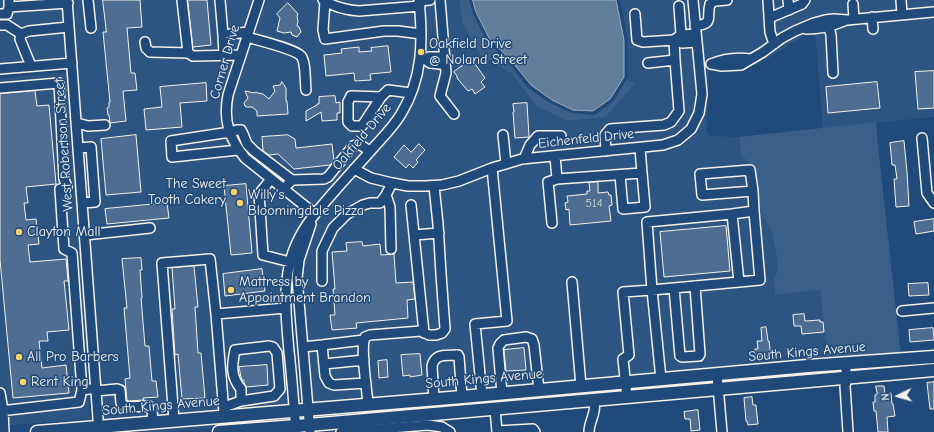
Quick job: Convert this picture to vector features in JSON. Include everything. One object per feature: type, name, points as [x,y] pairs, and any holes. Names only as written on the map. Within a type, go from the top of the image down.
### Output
[{"type":"main road","name":"South Kings Avenue","points":[[37,432],[99,429],[224,412],[308,409],[846,363],[934,357]]},
{"type":"main road","name":"South Kings Avenue","points":[[219,432],[310,429],[364,420],[934,370]]},
{"type":"main road","points":[[364,420],[418,410],[448,407],[456,404],[462,397]]},
{"type":"street","points":[[88,0],[91,28]]},
{"type":"street","points":[[182,0],[188,53]]},
{"type":"street","points":[[220,0],[224,55]]},
{"type":"street","name":"Corner Drive","points":[[259,0],[228,95],[226,115],[231,137],[244,158],[315,214]]},
{"type":"street","points":[[421,34],[398,30],[325,39],[323,30],[324,1],[331,5],[345,5],[349,10],[359,11],[430,0]]},
{"type":"street","points":[[440,0],[446,73],[440,96],[454,114]]},
{"type":"street","name":"Eichenfeld Drive","points":[[354,169],[371,178],[392,183],[408,186],[434,186],[459,181],[492,168],[524,159],[640,148],[663,145],[678,140],[691,130],[699,113],[702,94],[693,0]]},
{"type":"street","points":[[677,37],[682,43],[696,34],[708,22],[708,9],[710,4],[715,1],[727,0]]},
{"type":"street","points":[[768,0],[770,32],[774,44]]},
{"type":"street","points":[[788,0],[789,10]]},
{"type":"street","points":[[769,18],[802,4],[805,0]]},
{"type":"street","points":[[901,0],[902,15]]},
{"type":"street","points":[[0,14],[7,14],[9,3],[68,1]]},
{"type":"street","name":"West Robertson Street","points":[[68,1],[99,429]]},
{"type":"street","name":"Oakfield Drive","points":[[296,429],[286,308],[286,285],[290,262],[295,247],[307,223],[400,116],[411,93],[423,59],[421,53],[419,2]]},
{"type":"street","points":[[851,19],[853,4]]},
{"type":"street","points":[[606,151],[605,136],[610,129],[664,125],[671,122],[679,111],[675,60],[679,6]]},
{"type":"street","points":[[635,14],[637,40],[643,42],[677,37]]},
{"type":"street","points":[[699,65],[711,64],[722,60],[744,58],[750,59],[763,52],[788,34],[825,20],[902,15],[934,15]]},
{"type":"street","points":[[872,17],[873,29]]},
{"type":"street","points":[[802,29],[827,27],[851,19]]},
{"type":"street","points":[[0,25],[7,25],[21,34]]},
{"type":"street","points":[[21,34],[29,31],[69,27]]},
{"type":"street","points":[[827,27],[831,35],[834,73]]},
{"type":"street","points":[[21,34],[20,39],[31,66]]},
{"type":"street","points":[[223,35],[248,35],[293,51],[300,55],[303,61],[306,90]]},
{"type":"street","points":[[145,42],[146,48],[150,52],[188,53],[193,56],[241,55]]},
{"type":"street","points":[[423,59],[430,63],[440,64],[445,60]]},
{"type":"street","points":[[648,63],[675,60]]},
{"type":"street","points":[[0,69],[72,63]]},
{"type":"street","points":[[0,88],[58,83],[64,179],[67,187],[60,189],[64,249],[72,253],[82,390],[79,402],[1,410]]},
{"type":"street","points":[[381,97],[388,90],[411,93]]},
{"type":"street","points":[[76,123],[88,126],[105,125]]},
{"type":"street","points":[[238,150],[172,157],[171,141],[241,130],[247,144],[254,151],[292,180],[324,179],[328,177],[353,146],[359,144],[370,151]]},
{"type":"street","points":[[503,135],[506,164]]},
{"type":"street","points":[[524,159],[530,145],[538,136],[561,136]]},
{"type":"street","points":[[922,138],[927,193],[934,203]]},
{"type":"street","points":[[78,148],[91,147],[95,202],[82,204]]},
{"type":"street","points":[[620,175],[623,209],[645,206],[640,148]]},
{"type":"street","points":[[554,156],[557,179]]},
{"type":"street","points":[[482,395],[475,324],[507,321],[492,168]]},
{"type":"street","points":[[627,397],[623,359],[629,356],[623,292],[760,280],[753,190],[750,170],[700,174],[702,195],[753,190]]},
{"type":"street","points":[[552,223],[548,182],[557,179],[642,173]]},
{"type":"street","points":[[64,179],[80,178]]},
{"type":"street","points":[[271,180],[259,194],[264,255],[290,262]]},
{"type":"street","points":[[283,189],[292,180]]},
{"type":"street","points":[[322,281],[322,251],[333,228],[347,214],[363,205],[380,203],[392,183]]},
{"type":"street","points":[[303,347],[364,340],[370,335],[421,332],[429,335],[436,335],[442,333],[445,329],[439,233],[434,186]]},
{"type":"street","points":[[386,195],[390,207],[391,249]]},
{"type":"street","points":[[411,205],[424,333]]},
{"type":"street","points":[[661,379],[647,222],[754,211]]},
{"type":"street","name":"Oakfield Drive","points":[[310,429],[297,274],[302,251],[315,214]]},
{"type":"street","points":[[732,214],[739,282]]},
{"type":"street","points":[[85,235],[150,228]]},
{"type":"street","points":[[414,235],[439,233]]},
{"type":"street","points":[[72,261],[86,259]]},
{"type":"street","points":[[174,420],[162,263],[210,259],[224,412],[241,401],[274,396],[280,389],[277,353],[271,347]]},
{"type":"street","points":[[572,282],[580,386]]},
{"type":"street","points":[[674,288],[680,356],[682,358],[699,356],[700,354],[695,286]]},
{"type":"street","points":[[216,314],[286,308]]},
{"type":"street","points":[[902,311],[934,308]]},
{"type":"street","points":[[502,393],[498,348],[504,340],[526,337],[532,339],[534,345],[539,390]]},
{"type":"street","points":[[364,340],[364,360],[368,404]]},
{"type":"street","points":[[241,401],[241,389],[236,383],[233,374],[235,350],[289,344]]},
{"type":"street","points":[[322,344],[325,376],[328,382],[334,385],[366,382]]},
{"type":"street","points":[[434,398],[432,362],[438,357],[456,355],[460,357],[462,397]]},
{"type":"street","points":[[324,364],[364,360]]},
{"type":"street","points":[[846,363],[845,386],[848,432]]},
{"type":"street","points":[[717,375],[722,432]]},
{"type":"street","points":[[82,390],[120,390],[121,403],[126,407],[149,406],[152,410],[153,422]]},
{"type":"street","points":[[0,393],[4,432]]},
{"type":"street","points":[[589,432],[594,412],[594,400]]},
{"type":"street","points":[[495,409],[497,432],[533,429],[535,432]]},
{"type":"street","points":[[341,432],[428,425],[442,428],[450,432]]},
{"type":"shaded area","points":[[0,0],[63,0],[68,69],[0,75]]},
{"type":"shaded area","points":[[72,0],[254,0],[224,94],[222,115],[227,138],[232,149],[241,161],[309,215],[298,229],[289,250],[281,285],[282,316],[290,407],[103,422]]},
{"type":"shaded area","points":[[263,0],[316,0],[329,8],[415,11],[417,53],[410,84],[397,114],[314,208],[248,156],[235,135],[232,125],[232,95]]},
{"type":"shaded area","points":[[331,0],[414,0],[415,3],[359,7],[350,6]]},
{"type":"shaded area","points":[[423,0],[459,0],[462,22],[480,55],[512,74],[537,107],[568,121],[606,117],[634,83],[626,80],[628,77],[628,40],[620,0],[689,0],[697,94],[695,112],[687,127],[675,137],[662,141],[487,164],[458,177],[425,183],[409,182],[373,174],[361,168],[392,134],[405,117],[419,86],[425,54]]},
{"type":"shaded area","points":[[459,0],[469,0],[473,14],[490,47],[493,47],[511,66],[528,88],[550,103],[572,113],[593,115],[614,101],[626,80],[635,83],[606,117],[568,121],[537,107],[512,74],[480,55],[462,22]]},
{"type":"shaded area","points":[[473,0],[616,0],[624,40],[624,77],[610,99],[593,111],[573,110],[552,100],[531,85],[514,64],[489,38],[476,12]]},
{"type":"shaded area","points":[[698,0],[934,0],[934,117],[823,128],[815,34],[810,33],[756,65],[709,70],[707,131],[709,135],[739,137],[741,155],[752,166],[763,217],[771,229],[776,252],[778,268],[774,279],[775,295],[820,290],[828,361],[585,382],[576,278],[568,278],[576,383],[486,390],[480,328],[508,325],[512,321],[497,170],[523,163],[679,144],[706,94]]},
{"type":"shaded area","points":[[71,72],[90,419],[0,426],[0,78]]},
{"type":"shaded area","points":[[876,122],[901,355],[828,361],[820,290],[775,295],[774,279],[778,268],[771,229],[763,217],[759,205],[752,166],[741,155],[739,137]]},
{"type":"shaded area","points":[[355,174],[408,190],[488,174],[502,318],[475,320],[477,391],[312,405],[302,287],[302,269],[319,216]]},
{"type":"shaded area","points":[[290,415],[291,423],[166,432],[103,432]]},
{"type":"building","points":[[103,0],[140,0],[142,27],[127,28],[131,73],[135,73],[137,90],[123,91],[126,121],[110,123],[107,108],[109,107],[110,102],[103,32],[106,32]]},
{"type":"building","points":[[188,0],[207,0],[211,45],[193,47]]},
{"type":"building","points":[[288,3],[298,14],[297,26],[301,32],[297,37],[292,35],[291,32],[284,33],[277,31],[280,18],[277,14]]},
{"type":"building","points":[[388,46],[391,72],[370,74],[371,80],[355,81],[354,73],[326,76],[324,55],[342,53],[341,49],[359,47],[359,52],[372,51],[371,48]]},
{"type":"building","points":[[469,61],[475,64],[485,78],[481,82],[485,87],[475,94],[472,89],[468,91],[454,72]]},
{"type":"building","points":[[934,71],[934,108],[918,109],[915,72]]},
{"type":"building","points":[[282,82],[286,88],[288,114],[257,116],[257,111],[252,107],[245,106],[244,103],[248,98],[245,91],[263,94],[269,99],[275,91],[273,86],[280,85]]},
{"type":"building","points":[[877,82],[880,108],[828,113],[826,87]]},
{"type":"building","points":[[206,83],[207,101],[180,103],[182,127],[146,130],[144,109],[162,107],[160,87]]},
{"type":"building","name":"Clayton Mall","points":[[35,91],[37,106],[49,105],[56,184],[26,187],[28,203],[24,203],[26,220],[36,219],[39,244],[28,245],[30,262],[66,259],[68,281],[64,281],[69,330],[47,332],[48,341],[39,341],[42,368],[66,365],[69,393],[13,398],[0,260],[0,94]]},
{"type":"building","points":[[335,96],[336,103],[340,102],[340,113],[337,113],[337,120],[322,121],[321,112],[306,121],[306,111],[319,104],[319,97]]},
{"type":"building","points":[[527,103],[529,137],[515,138],[513,104]]},
{"type":"building","points":[[136,135],[141,192],[106,195],[101,139]]},
{"type":"building","points":[[288,135],[295,139],[296,148],[332,144],[334,161],[330,165],[294,169],[278,154],[269,155],[263,151],[262,137]]},
{"type":"building","points":[[904,141],[909,206],[896,207],[894,179],[897,179],[895,165],[892,165],[890,143]]},
{"type":"building","points":[[419,144],[425,150],[416,160],[418,162],[413,168],[409,164],[406,168],[394,157],[404,145],[411,152]]},
{"type":"building","points":[[598,182],[598,193],[608,192],[609,195],[611,195],[612,205],[609,206],[611,221],[570,225],[569,209],[566,210],[565,203],[568,202],[567,196],[587,194],[587,191],[590,191],[589,183]]},
{"type":"building","points":[[246,184],[252,253],[231,255],[224,186]]},
{"type":"building","points":[[167,203],[169,218],[107,224],[105,209]]},
{"type":"building","points":[[934,219],[934,231],[916,234],[914,222]]},
{"type":"building","points":[[726,226],[730,271],[664,277],[660,232]]},
{"type":"building","points":[[362,242],[363,246],[380,244],[381,255],[394,254],[396,283],[413,282],[415,299],[407,300],[408,318],[356,323],[357,328],[332,330],[330,315],[335,315],[333,289],[335,289],[332,252],[347,251],[346,243]]},
{"type":"building","points":[[141,258],[141,298],[145,346],[149,346],[152,381],[156,381],[158,397],[128,401],[125,379],[130,378],[124,308],[127,308],[122,259]]},
{"type":"building","points":[[194,266],[198,307],[195,307],[198,353],[201,353],[205,398],[182,399],[178,354],[175,355],[172,309],[175,309],[172,268]]},
{"type":"building","points":[[262,269],[265,291],[225,296],[223,274]]},
{"type":"building","points":[[928,283],[929,295],[909,296],[908,284]]},
{"type":"building","points":[[804,314],[805,321],[820,320],[820,322],[823,322],[824,332],[802,334],[801,326],[794,326],[793,315]]},
{"type":"building","points":[[766,327],[771,356],[756,357],[755,349],[758,349],[757,341],[762,341],[761,328]]},
{"type":"building","points":[[933,328],[934,340],[910,342],[909,330]]},
{"type":"building","points":[[524,348],[526,370],[506,371],[504,350]]},
{"type":"building","points":[[420,354],[422,375],[410,377],[410,375],[403,376],[401,355]]},
{"type":"building","points":[[387,360],[388,377],[379,378],[378,361]]},
{"type":"building","points":[[267,365],[268,385],[246,387],[244,380],[242,380],[239,367]]},
{"type":"building","points":[[934,382],[934,409],[930,409],[927,383]]},
{"type":"building","points":[[876,386],[884,386],[885,394],[891,393],[895,416],[887,417],[888,432],[878,432],[876,411],[874,411],[873,402],[875,402],[875,395],[877,394]]},
{"type":"building","points":[[752,397],[753,405],[756,405],[758,424],[748,425],[746,421],[744,398]]},
{"type":"building","points":[[698,410],[700,430],[691,431],[690,419],[685,419],[684,412]]},
{"type":"place","name":"Oakfield Drive @ Noland Street","points":[[421,52]]},
{"type":"place","name":"The Sweet Tooth Cakery","points":[[234,192]]},
{"type":"place","name":"Willy's Bloomingdale Pizza","points":[[240,203]]},
{"type":"place","name":"Clayton Mall","points":[[19,232]]},
{"type":"place","name":"Mattress by Appointment Brandon","points":[[231,290]]},
{"type":"place","name":"All Pro Barbers","points":[[19,357]]},
{"type":"place","name":"Rent King","points":[[23,382]]}]
